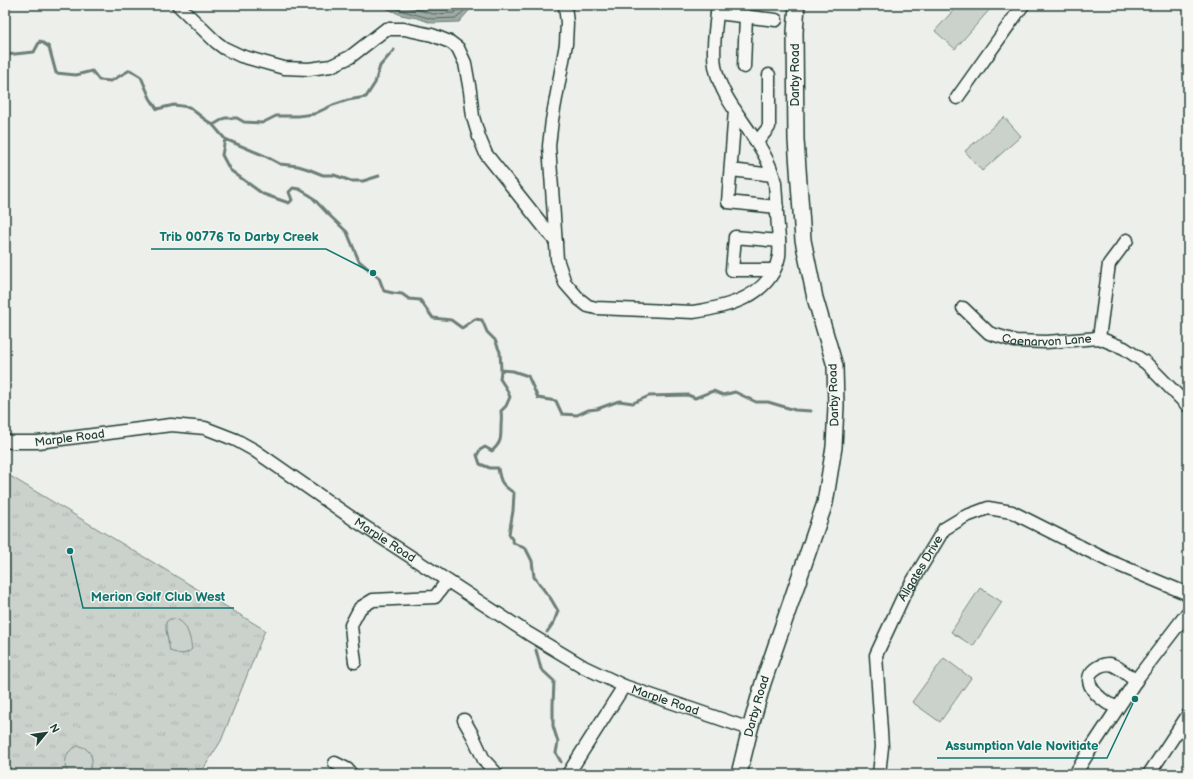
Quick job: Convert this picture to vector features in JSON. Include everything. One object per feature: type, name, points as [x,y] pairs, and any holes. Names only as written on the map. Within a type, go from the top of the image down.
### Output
[{"type":"main road","name":"Darby Road","points":[[739,774],[763,683],[825,503],[834,446],[836,406],[834,366],[815,298],[803,240],[796,140],[795,32],[797,5]]},
{"type":"street","points":[[178,5],[224,48],[242,56],[284,68],[309,69],[331,66],[350,57],[386,30],[404,29],[432,35],[450,42],[458,48],[464,63],[470,91],[473,117],[486,154],[556,242]]},
{"type":"street","points":[[565,5],[567,22],[566,44],[552,120],[549,146],[557,260],[565,283],[579,299],[588,306],[596,308],[693,312],[707,310],[732,303],[752,294],[766,283],[774,270],[779,255],[777,207],[773,175],[762,150],[725,95],[715,67],[714,54],[718,9],[746,16],[776,20]]},
{"type":"street","points":[[957,98],[1023,5]]},
{"type":"street","points":[[744,67],[746,16]]},
{"type":"street","points":[[757,142],[769,127],[769,75]]},
{"type":"street","points":[[735,110],[728,202],[777,207]]},
{"type":"street","points":[[731,170],[773,175]]},
{"type":"street","points":[[774,270],[732,270],[735,237],[779,241]]},
{"type":"street","points":[[1099,338],[1109,264],[1127,240]]},
{"type":"street","name":"Caenarvon Lane","points":[[963,308],[989,333],[1015,341],[1046,342],[1099,338],[1124,348],[1146,363],[1188,406]]},
{"type":"street","name":"Marple Road","points":[[5,441],[38,442],[172,425],[205,428],[236,440],[254,450],[359,523],[447,581],[529,634],[584,667],[624,686],[750,729]]},
{"type":"street","name":"Allgates Drive","points":[[879,774],[882,747],[876,655],[903,597],[944,529],[964,517],[988,508],[1012,512],[1109,561],[1188,594]]},
{"type":"street","points":[[355,662],[352,646],[351,625],[360,608],[373,600],[435,597],[447,581]]},
{"type":"street","points":[[1082,774],[1077,771],[1118,707],[1160,646],[1188,612]]},
{"type":"street","points":[[1118,707],[1108,703],[1095,693],[1089,684],[1091,672],[1104,664],[1113,665],[1136,681]]},
{"type":"street","points":[[568,774],[624,686]]},
{"type":"street","points":[[1149,774],[1188,715]]},
{"type":"street","points":[[464,720],[484,760],[497,774]]},
{"type":"street","points":[[335,763],[347,769],[351,774]]},
{"type":"green space","points":[[958,5],[985,5],[990,9],[955,49],[935,31]]},
{"type":"green space","points":[[1004,117],[1021,136],[982,171],[965,151]]},
{"type":"green space","points":[[5,473],[265,630],[221,741],[200,774],[5,774]]},
{"type":"green space","points":[[980,588],[1002,602],[973,646],[951,632]]},
{"type":"green space","points":[[170,619],[180,621],[186,628],[192,649],[187,653],[179,654],[170,651],[166,622]]},
{"type":"green space","points":[[944,658],[971,678],[940,722],[912,702]]},
{"type":"green space","points":[[78,746],[84,747],[91,755],[91,765],[88,770],[83,773],[70,774],[66,770],[66,758],[72,749]]},
{"type":"water","points":[[383,5],[474,5],[459,22],[432,23],[401,15],[384,7]]},
{"type":"waterway","points":[[5,55],[34,52],[40,41],[49,47],[56,73],[76,75],[92,71],[99,80],[111,81],[130,70],[141,77],[150,98],[157,109],[174,105],[189,107],[213,125],[225,139],[222,155],[230,170],[263,194],[289,203],[292,200],[289,192],[293,188],[299,189],[311,196],[347,232],[359,261],[379,278],[384,291],[402,294],[409,299],[420,300],[433,318],[451,320],[462,328],[475,319],[482,320],[487,332],[495,340],[500,352],[501,370],[513,371],[528,376],[538,398],[556,401],[562,414],[577,415],[588,410],[597,409],[619,401],[633,403],[649,396],[688,395],[695,398],[713,391],[723,395],[735,392],[756,402],[768,402],[795,410],[811,411]]},
{"type":"waterway","points":[[213,125],[225,118],[237,118],[244,122],[262,123],[276,116],[314,114],[348,100],[366,97],[375,83],[380,66],[394,50]]},
{"type":"waterway","points":[[225,139],[280,164],[298,166],[323,175],[334,175],[351,181],[363,181],[379,176]]},
{"type":"waterway","points":[[501,370],[500,379],[510,397],[506,406],[501,411],[500,440],[492,451],[485,447],[480,450],[477,455],[480,464],[490,468],[498,468],[502,483],[514,493],[509,534],[514,543],[526,549],[532,561],[534,577],[551,599],[558,611],[554,622],[547,632]]},
{"type":"waterway","points":[[536,650],[541,669],[554,681],[553,726],[558,742],[556,753],[561,762]]},
{"type":"place","name":"Trib 00776 To Darby Creek","points":[[373,273]]},
{"type":"place","name":"Merion Golf Club West","points":[[70,551]]},
{"type":"place","name":"Assumption Vale Novitiate","points":[[1135,699]]}]
